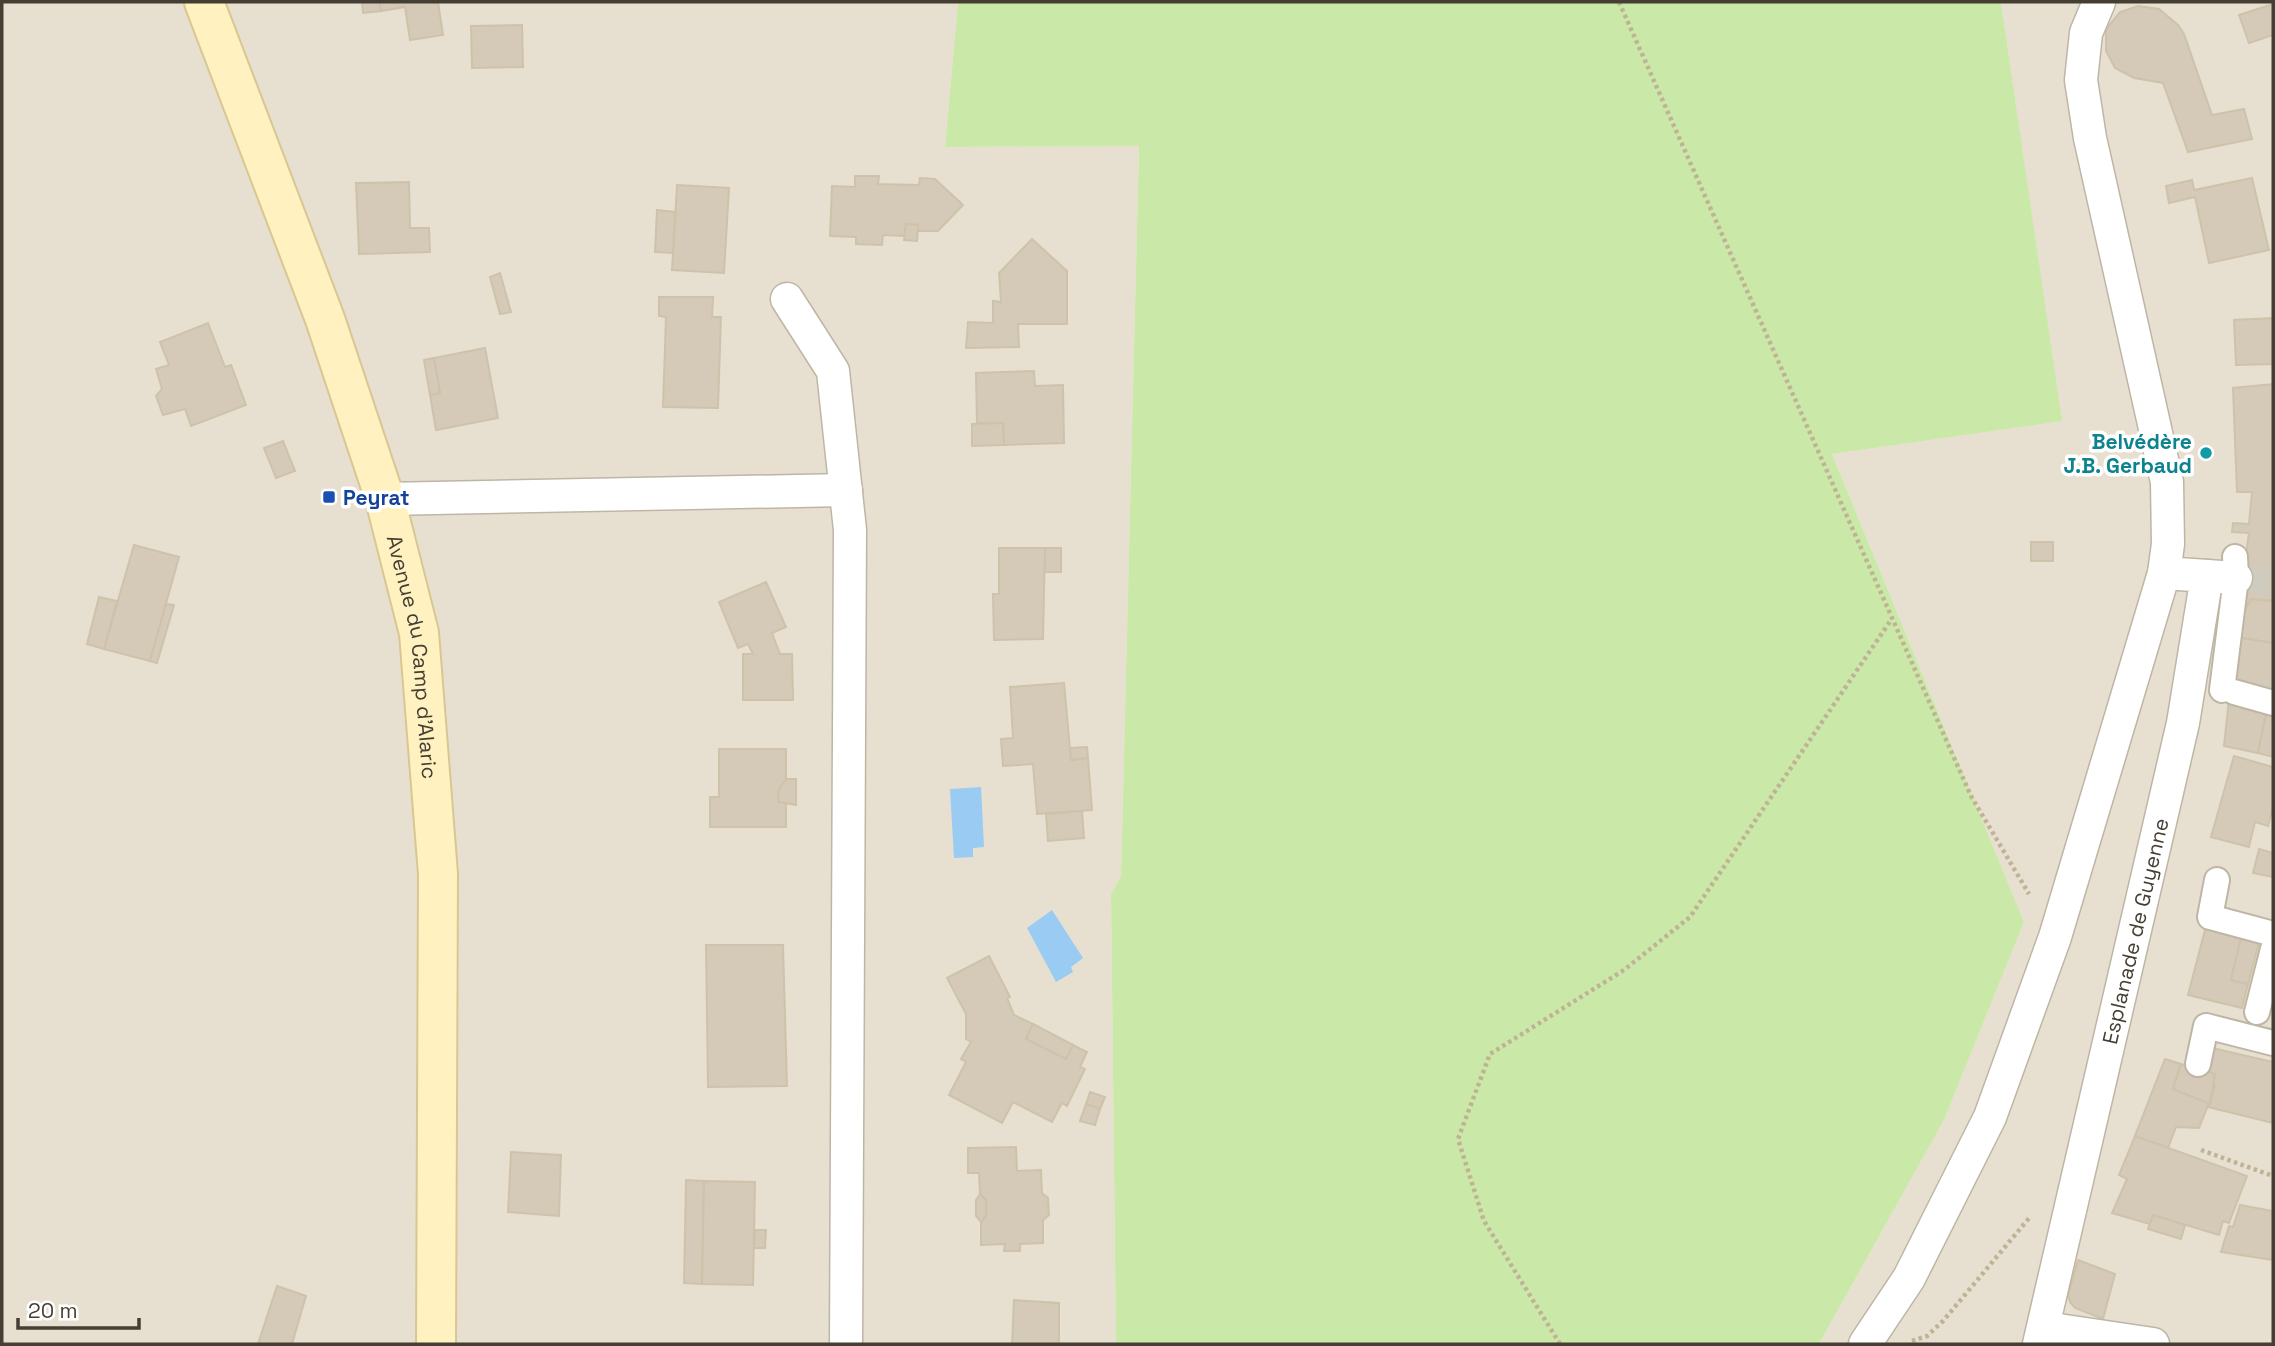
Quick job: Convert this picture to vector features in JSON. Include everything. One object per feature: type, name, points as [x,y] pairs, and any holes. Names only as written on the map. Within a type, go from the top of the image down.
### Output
[{"type":"main road","name":"Avenue du Camp d'Alaric","points":[[204,2],[325,319],[385,499],[419,633],[438,874],[436,1344]]},
{"type":"street","points":[[1865,1344],[1909,1278],[1990,1117],[2055,937],[2164,573],[2168,544],[2167,482],[2090,138],[2081,80],[2085,33],[2099,2]]},
{"type":"street","points":[[787,299],[834,371],[850,557],[846,1344]]},
{"type":"street","points":[[385,499],[846,490]]},
{"type":"street","points":[[2164,573],[2226,578],[2228,691],[2273,703]]},
{"type":"street","name":"Esplanade de Guyenne","points":[[2042,1336],[2183,723],[2226,578]]},
{"type":"street","points":[[2217,880],[2210,917],[2273,933]]},
{"type":"street","points":[[2257,1012],[2273,949]]},
{"type":"street","points":[[2198,1063],[2206,1026],[2273,1043]]},
{"type":"street","points":[[2042,1336],[2153,1344]]},
{"type":"path","points":[[1619,2],[1971,796],[2055,937]]},
{"type":"path","points":[[1560,1344],[1484,1221],[1458,1139],[1490,1054],[1624,970],[1690,917],[1892,620]]},
{"type":"path","points":[[2201,1150],[2273,1176]]},
{"type":"path","points":[[1908,1342],[1927,1336],[1943,1321],[2039,1207]]},
{"type":"shaded area","points":[[2,2],[958,2],[945,147],[1139,146],[1121,877],[1111,894],[1116,1344],[2,1344]]},
{"type":"shaded area","points":[[2001,2],[2273,2],[2273,1344],[1819,1344],[1944,1120],[2024,922],[1832,454],[2061,420]]},
{"type":"green space","points":[[958,2],[2001,2],[2062,421],[1832,454],[2024,922],[1944,1120],[1819,1344],[1116,1344],[1111,894],[1121,876],[1139,146],[945,147]]},
{"type":"water","points":[[981,787],[984,847],[973,848],[973,857],[954,858],[950,789]]},
{"type":"water","points":[[1052,910],[1083,958],[1071,967],[1073,972],[1056,982],[1027,928]]},
{"type":"building","points":[[362,2],[380,2],[381,11],[363,13]]},
{"type":"building","points":[[380,2],[438,2],[443,35],[410,40],[405,7],[381,11]]},
{"type":"building","points":[[2273,4],[2273,35],[2249,43],[2239,15]]},
{"type":"building","points":[[2138,6],[2159,9],[2178,25],[2184,34],[2212,115],[2244,109],[2252,139],[2188,152],[2163,83],[2134,78],[2115,68],[2106,51],[2106,29],[2120,12]]},
{"type":"building","points":[[522,25],[523,67],[472,68],[471,26]]},
{"type":"building","points":[[855,176],[879,176],[878,184],[919,185],[920,178],[935,179],[963,205],[938,231],[917,231],[918,225],[906,224],[905,236],[883,235],[882,245],[856,244],[856,237],[830,236],[832,186],[855,187]]},
{"type":"building","points":[[2252,178],[2269,250],[2209,263],[2195,197],[2169,203],[2166,186],[2192,180],[2194,190]]},
{"type":"building","points":[[409,182],[410,228],[429,228],[430,252],[359,254],[356,183]]},
{"type":"building","points":[[677,185],[729,188],[724,273],[672,270]]},
{"type":"building","points":[[657,210],[675,212],[673,253],[655,252]]},
{"type":"building","points":[[906,224],[918,225],[917,241],[904,240]]},
{"type":"building","points":[[1032,239],[1067,271],[1067,324],[1018,324],[1019,347],[966,348],[968,322],[993,323],[993,301],[1001,302],[999,273]]},
{"type":"building","points":[[500,273],[511,312],[500,314],[490,277]]},
{"type":"building","points":[[659,297],[713,297],[712,317],[721,317],[718,408],[663,407],[666,317],[659,316]]},
{"type":"building","points":[[2273,318],[2273,364],[2236,365],[2234,320]]},
{"type":"building","points":[[208,323],[225,367],[231,365],[246,405],[191,426],[185,409],[163,415],[156,396],[162,389],[156,369],[169,365],[160,342]]},
{"type":"building","points":[[485,348],[498,418],[436,430],[430,395],[440,393],[434,358]]},
{"type":"building","points":[[434,358],[440,393],[430,395],[424,360]]},
{"type":"building","points":[[1034,371],[1035,386],[1063,385],[1064,443],[1004,445],[1003,423],[977,423],[976,373]]},
{"type":"building","points":[[2273,384],[2273,601],[2251,599],[2244,612],[2238,611],[2249,533],[2232,532],[2233,523],[2249,524],[2252,492],[2237,492],[2233,388]]},
{"type":"building","points":[[1003,423],[1004,445],[972,446],[972,424]]},
{"type":"building","points":[[283,441],[295,471],[276,478],[264,448]]},
{"type":"building","points":[[2031,542],[2053,542],[2053,561],[2031,561]]},
{"type":"building","points":[[134,545],[179,557],[150,661],[104,649]]},
{"type":"building","points":[[999,548],[1045,548],[1043,639],[994,640],[993,594],[999,594]]},
{"type":"building","points":[[1045,548],[1061,548],[1061,572],[1045,572]]},
{"type":"building","points":[[766,582],[786,627],[772,633],[780,654],[792,654],[793,700],[743,700],[743,654],[753,654],[748,644],[738,648],[719,602]]},
{"type":"building","points":[[99,597],[117,601],[104,649],[87,644]]},
{"type":"building","points":[[2251,599],[2273,601],[2273,643],[2235,637],[2238,611],[2244,612]]},
{"type":"building","points":[[166,604],[174,605],[157,663],[150,661]]},
{"type":"building","points":[[2235,637],[2273,643],[2273,689],[2230,682]]},
{"type":"building","points":[[1064,683],[1071,760],[1088,758],[1092,810],[1037,814],[1033,764],[1003,766],[1001,739],[1013,738],[1010,687]]},
{"type":"building","points":[[2229,699],[2267,709],[2258,753],[2224,746]]},
{"type":"building","points":[[2267,709],[2273,711],[2273,757],[2258,753]]},
{"type":"building","points":[[1087,747],[1088,758],[1071,760],[1070,748]]},
{"type":"building","points":[[719,749],[786,749],[786,782],[779,789],[778,802],[786,802],[786,827],[710,827],[710,797],[719,797]]},
{"type":"building","points":[[2234,756],[2273,767],[2273,807],[2268,826],[2255,822],[2249,847],[2211,837]]},
{"type":"building","points":[[786,779],[796,779],[796,805],[778,802],[779,789]]},
{"type":"building","points":[[1082,811],[1084,838],[1048,841],[1046,814]]},
{"type":"building","points":[[2259,849],[2273,853],[2273,877],[2253,873]]},
{"type":"building","points":[[2206,926],[2242,934],[2231,980],[2248,984],[2242,1008],[2188,995]]},
{"type":"building","points":[[2242,934],[2260,939],[2248,984],[2231,980]]},
{"type":"building","points":[[706,945],[783,945],[787,1086],[708,1087]]},
{"type":"building","points":[[989,956],[1010,997],[1007,998],[1014,1015],[1033,1024],[1026,1039],[1066,1059],[1073,1045],[1087,1052],[1080,1067],[1085,1069],[1067,1106],[1062,1103],[1052,1122],[1013,1102],[1002,1123],[949,1095],[966,1062],[961,1059],[971,1042],[966,1039],[966,1014],[947,978]]},
{"type":"building","points":[[1033,1024],[1073,1045],[1066,1059],[1026,1039]]},
{"type":"building","points":[[2208,1047],[2273,1062],[2273,1123],[2208,1107],[2215,1086],[2215,1074],[2202,1070]]},
{"type":"building","points":[[2165,1059],[2181,1064],[2173,1089],[2209,1103],[2199,1128],[2176,1127],[2168,1148],[2135,1136]]},
{"type":"building","points":[[2181,1064],[2215,1074],[2210,1104],[2173,1089]]},
{"type":"building","points":[[1090,1092],[1105,1097],[1100,1109],[1086,1104]]},
{"type":"building","points":[[1086,1104],[1100,1109],[1095,1125],[1080,1121]]},
{"type":"building","points":[[2135,1136],[2247,1176],[2229,1223],[2223,1221],[2219,1235],[2153,1215],[2150,1224],[2112,1213],[2127,1179],[2119,1175]]},
{"type":"building","points":[[1016,1147],[1017,1171],[1041,1170],[1042,1193],[1048,1198],[1049,1215],[1043,1220],[1043,1243],[1020,1244],[1020,1251],[1004,1251],[1005,1244],[981,1245],[981,1222],[986,1216],[986,1200],[980,1194],[979,1173],[968,1173],[968,1148]]},
{"type":"building","points":[[511,1152],[561,1155],[559,1216],[508,1212]]},
{"type":"building","points":[[686,1180],[704,1181],[702,1284],[684,1283]]},
{"type":"building","points":[[704,1181],[755,1182],[753,1285],[702,1284]]},
{"type":"building","points":[[980,1194],[986,1200],[986,1216],[981,1222],[976,1216],[976,1200]]},
{"type":"building","points":[[2240,1205],[2273,1211],[2273,1260],[2221,1252],[2229,1226],[2233,1227]]},
{"type":"building","points":[[2153,1215],[2185,1225],[2181,1239],[2148,1229]]},
{"type":"building","points":[[755,1230],[766,1230],[765,1248],[754,1248]]},
{"type":"building","points":[[2078,1260],[2115,1274],[2103,1319],[2075,1308],[2070,1302],[2068,1295]]},
{"type":"building","points":[[277,1286],[306,1296],[292,1344],[258,1344]]},
{"type":"building","points":[[1014,1300],[1059,1303],[1059,1344],[1012,1344]]},
{"type":"tunnel","points":[[2246,579],[2273,584]]},
{"type":"place","name":"Belvédère J.B. Gerbaud","points":[[2206,453]]},
{"type":"place","name":"Peyrat","points":[[329,497]]}]
